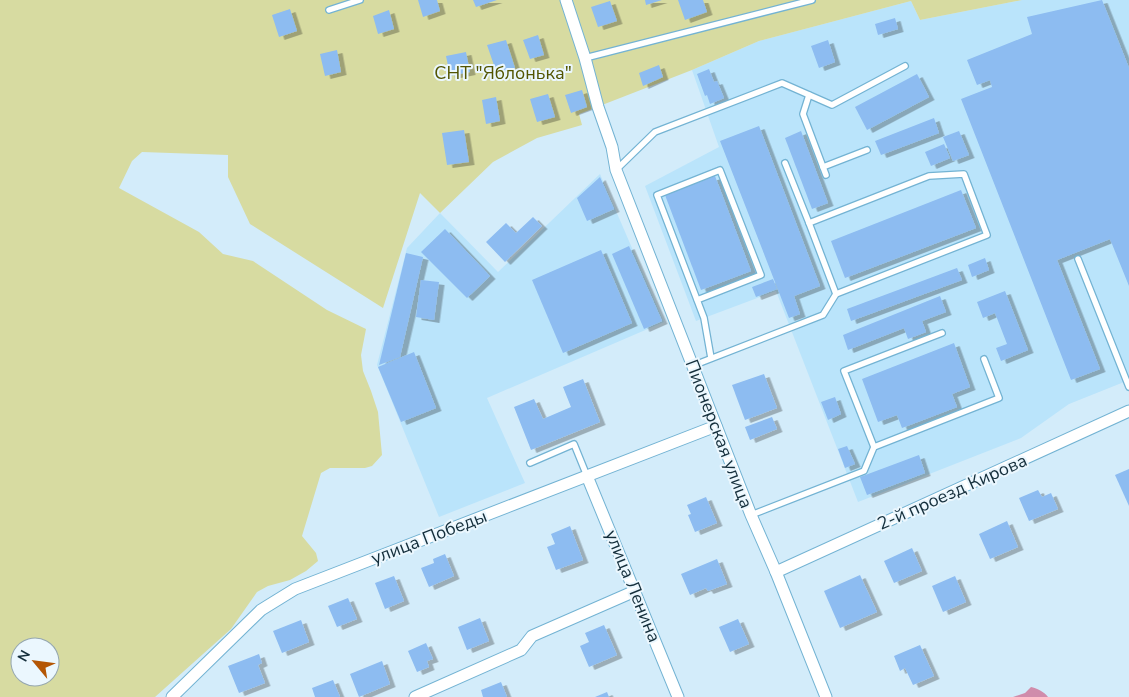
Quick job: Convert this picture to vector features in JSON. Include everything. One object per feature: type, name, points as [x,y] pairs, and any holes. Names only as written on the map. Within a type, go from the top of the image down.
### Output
[{"type":"street","name":"Пионерская улица","points":[[566,0],[612,147],[616,170],[751,515],[826,697]]},
{"type":"street","name":"2-й проезд Кирова","points":[[776,572],[1129,411]]},
{"type":"street","name":"улица Победы","points":[[172,697],[260,610],[295,589],[716,426]]},
{"type":"street","name":"улица Ленина","points":[[587,476],[678,697]]},
{"type":"street","points":[[415,697],[521,650],[532,636],[635,591]]},
{"type":"lane","points":[[329,10],[360,0]]},
{"type":"lane","points":[[585,58],[812,0]]},
{"type":"lane","points":[[616,170],[655,132],[782,83],[832,105],[905,66]]},
{"type":"lane","points":[[809,95],[803,114],[826,175]]},
{"type":"lane","points":[[823,167],[867,150]]},
{"type":"lane","points":[[785,163],[836,294]]},
{"type":"lane","points":[[697,300],[761,275],[720,170],[657,195],[697,300],[704,318],[711,358]]},
{"type":"lane","points":[[692,366],[823,315],[836,294],[987,235],[964,174],[929,176],[809,223]]},
{"type":"lane","points":[[1078,259],[1129,387]]},
{"type":"lane","points":[[751,515],[864,471],[874,447],[844,371],[942,333]]},
{"type":"lane","points":[[874,447],[999,398],[984,359]]},
{"type":"lane","points":[[530,463],[574,444],[587,476]]},
{"type":"shaded area","points":[[1022,0],[1129,0],[1129,380],[1069,404],[1021,438],[858,502],[776,291],[696,321],[645,186],[719,147],[692,70],[759,41],[911,1],[920,20]]},
{"type":"shaded area","points":[[600,174],[664,322],[487,398],[525,483],[439,517],[377,365],[407,248],[440,213],[498,272]]},
{"type":"shaded area","points":[[1031,687],[1040,690],[1048,697],[1013,697],[1025,693]]},
{"type":"green space","name":"СНТ \"Яблонька\"","points":[[0,0],[1022,0],[920,20],[911,1],[759,41],[692,70],[579,114],[582,125],[537,138],[493,162],[440,213],[420,193],[383,308],[250,224],[228,177],[228,155],[142,152],[132,161],[119,188],[199,232],[223,254],[253,261],[327,310],[366,329],[361,355],[363,371],[378,412],[382,455],[372,466],[365,468],[330,468],[321,473],[302,536],[316,553],[318,561],[306,571],[290,580],[268,586],[257,592],[231,629],[155,697],[0,697]]},
{"type":"building","points":[[418,0],[437,0],[440,11],[423,17]]},
{"type":"building","points":[[473,0],[497,0],[476,7]]},
{"type":"building","points":[[645,0],[662,0],[646,5]]},
{"type":"building","points":[[678,0],[703,0],[707,12],[685,20]]},
{"type":"building","points":[[1102,0],[1129,68],[1129,286],[1110,239],[1057,260],[1100,369],[1071,380],[961,99],[992,87],[990,80],[977,85],[967,60],[1032,34],[1027,17]]},
{"type":"building","points":[[610,1],[617,21],[598,27],[591,7]]},
{"type":"building","points":[[290,9],[297,31],[279,37],[272,15]]},
{"type":"building","points":[[389,10],[394,29],[378,34],[373,16]]},
{"type":"building","points":[[895,18],[898,29],[878,35],[875,24]]},
{"type":"building","points":[[538,35],[544,55],[530,59],[523,40]]},
{"type":"building","points":[[506,40],[515,68],[497,74],[487,45]]},
{"type":"building","points":[[828,40],[835,62],[819,68],[811,46]]},
{"type":"building","points":[[337,50],[341,72],[325,76],[320,54]]},
{"type":"building","points":[[466,52],[470,72],[450,76],[446,56]]},
{"type":"building","points":[[659,65],[663,77],[643,86],[639,73]]},
{"type":"building","points":[[709,69],[714,82],[717,81],[724,98],[710,104],[697,74]]},
{"type":"building","points":[[917,74],[929,97],[867,130],[855,107]]},
{"type":"building","points":[[582,90],[587,107],[571,113],[565,95]]},
{"type":"building","points":[[548,94],[555,117],[537,122],[530,99]]},
{"type":"building","points":[[496,97],[500,121],[486,124],[482,100]]},
{"type":"building","points":[[934,118],[939,133],[881,155],[875,141]]},
{"type":"building","points":[[759,126],[820,286],[794,296],[800,314],[789,318],[720,141]]},
{"type":"building","points":[[464,130],[469,162],[447,165],[442,133]]},
{"type":"building","points":[[801,131],[828,203],[812,209],[785,138]]},
{"type":"building","points":[[959,131],[969,155],[953,161],[943,137]]},
{"type":"building","points":[[944,144],[950,158],[931,166],[925,152]]},
{"type":"building","points":[[715,176],[751,271],[701,290],[665,195]]},
{"type":"building","points":[[600,177],[614,209],[587,221],[577,198]]},
{"type":"building","points":[[961,190],[976,228],[845,278],[831,241]]},
{"type":"building","points":[[533,217],[542,226],[505,262],[486,242],[506,223],[516,233]]},
{"type":"building","points":[[445,229],[490,276],[467,298],[421,252]]},
{"type":"building","points":[[629,246],[662,321],[644,329],[612,254]]},
{"type":"building","points":[[601,250],[632,323],[563,353],[532,280]]},
{"type":"building","points":[[406,253],[423,257],[400,357],[379,365]]},
{"type":"building","points":[[985,258],[989,270],[972,277],[968,265]]},
{"type":"building","points":[[957,268],[962,280],[851,321],[847,309]]},
{"type":"building","points":[[773,279],[777,289],[756,297],[752,287]]},
{"type":"building","points":[[421,280],[439,282],[434,320],[416,317]]},
{"type":"building","points":[[1005,291],[1028,350],[1001,361],[996,348],[1007,344],[995,313],[983,318],[977,302]]},
{"type":"building","points":[[940,296],[946,312],[922,321],[926,332],[908,339],[904,328],[848,350],[843,335]]},
{"type":"building","points":[[954,343],[970,387],[952,394],[957,407],[902,428],[897,415],[878,422],[862,379]]},
{"type":"building","points":[[414,352],[436,408],[401,422],[378,367]]},
{"type":"building","points":[[764,374],[777,408],[745,420],[732,385]]},
{"type":"building","points":[[583,379],[600,422],[531,450],[514,407],[534,399],[543,419],[571,407],[563,387]]},
{"type":"building","points":[[835,397],[841,414],[828,420],[821,402]]},
{"type":"building","points":[[772,417],[777,429],[750,440],[745,427]]},
{"type":"building","points":[[847,446],[855,464],[845,468],[838,449]]},
{"type":"building","points":[[919,455],[925,473],[867,495],[860,477]]},
{"type":"building","points":[[1129,469],[1129,506],[1115,475]]},
{"type":"building","points":[[1038,490],[1042,497],[1051,493],[1058,509],[1029,521],[1019,498]]},
{"type":"building","points":[[706,497],[717,523],[695,532],[688,515],[691,514],[687,505]]},
{"type":"building","points":[[1007,521],[1018,547],[990,559],[979,534]]},
{"type":"building","points":[[570,526],[583,560],[556,570],[547,547],[555,544],[551,534]]},
{"type":"building","points":[[912,548],[922,571],[894,583],[884,561]]},
{"type":"building","points":[[445,554],[454,576],[429,587],[421,568],[434,563],[433,559]]},
{"type":"building","points":[[717,559],[727,584],[708,591],[706,588],[690,595],[681,574]]},
{"type":"building","points":[[860,575],[877,612],[840,628],[824,591]]},
{"type":"building","points":[[394,576],[404,601],[385,609],[375,583]]},
{"type":"building","points":[[955,576],[966,602],[943,612],[932,586]]},
{"type":"building","points":[[348,598],[357,619],[337,627],[328,606]]},
{"type":"building","points":[[480,618],[489,641],[467,650],[458,627]]},
{"type":"building","points":[[738,619],[749,644],[730,652],[719,627]]},
{"type":"building","points":[[301,620],[309,642],[282,653],[273,631]]},
{"type":"building","points":[[604,625],[617,655],[589,667],[580,646],[589,642],[585,633]]},
{"type":"building","points":[[426,643],[433,659],[427,661],[429,667],[417,672],[408,651]]},
{"type":"building","points":[[920,645],[934,676],[913,685],[905,668],[900,671],[894,656]]},
{"type":"building","points":[[259,654],[262,663],[258,665],[265,683],[239,693],[228,666]]},
{"type":"building","points":[[382,661],[390,684],[359,697],[350,674]]},
{"type":"building","points":[[333,680],[340,697],[315,697],[312,688]]},
{"type":"building","points":[[501,682],[507,697],[483,697],[481,690]]},
{"type":"building","points":[[607,692],[609,697],[595,697]]}]
